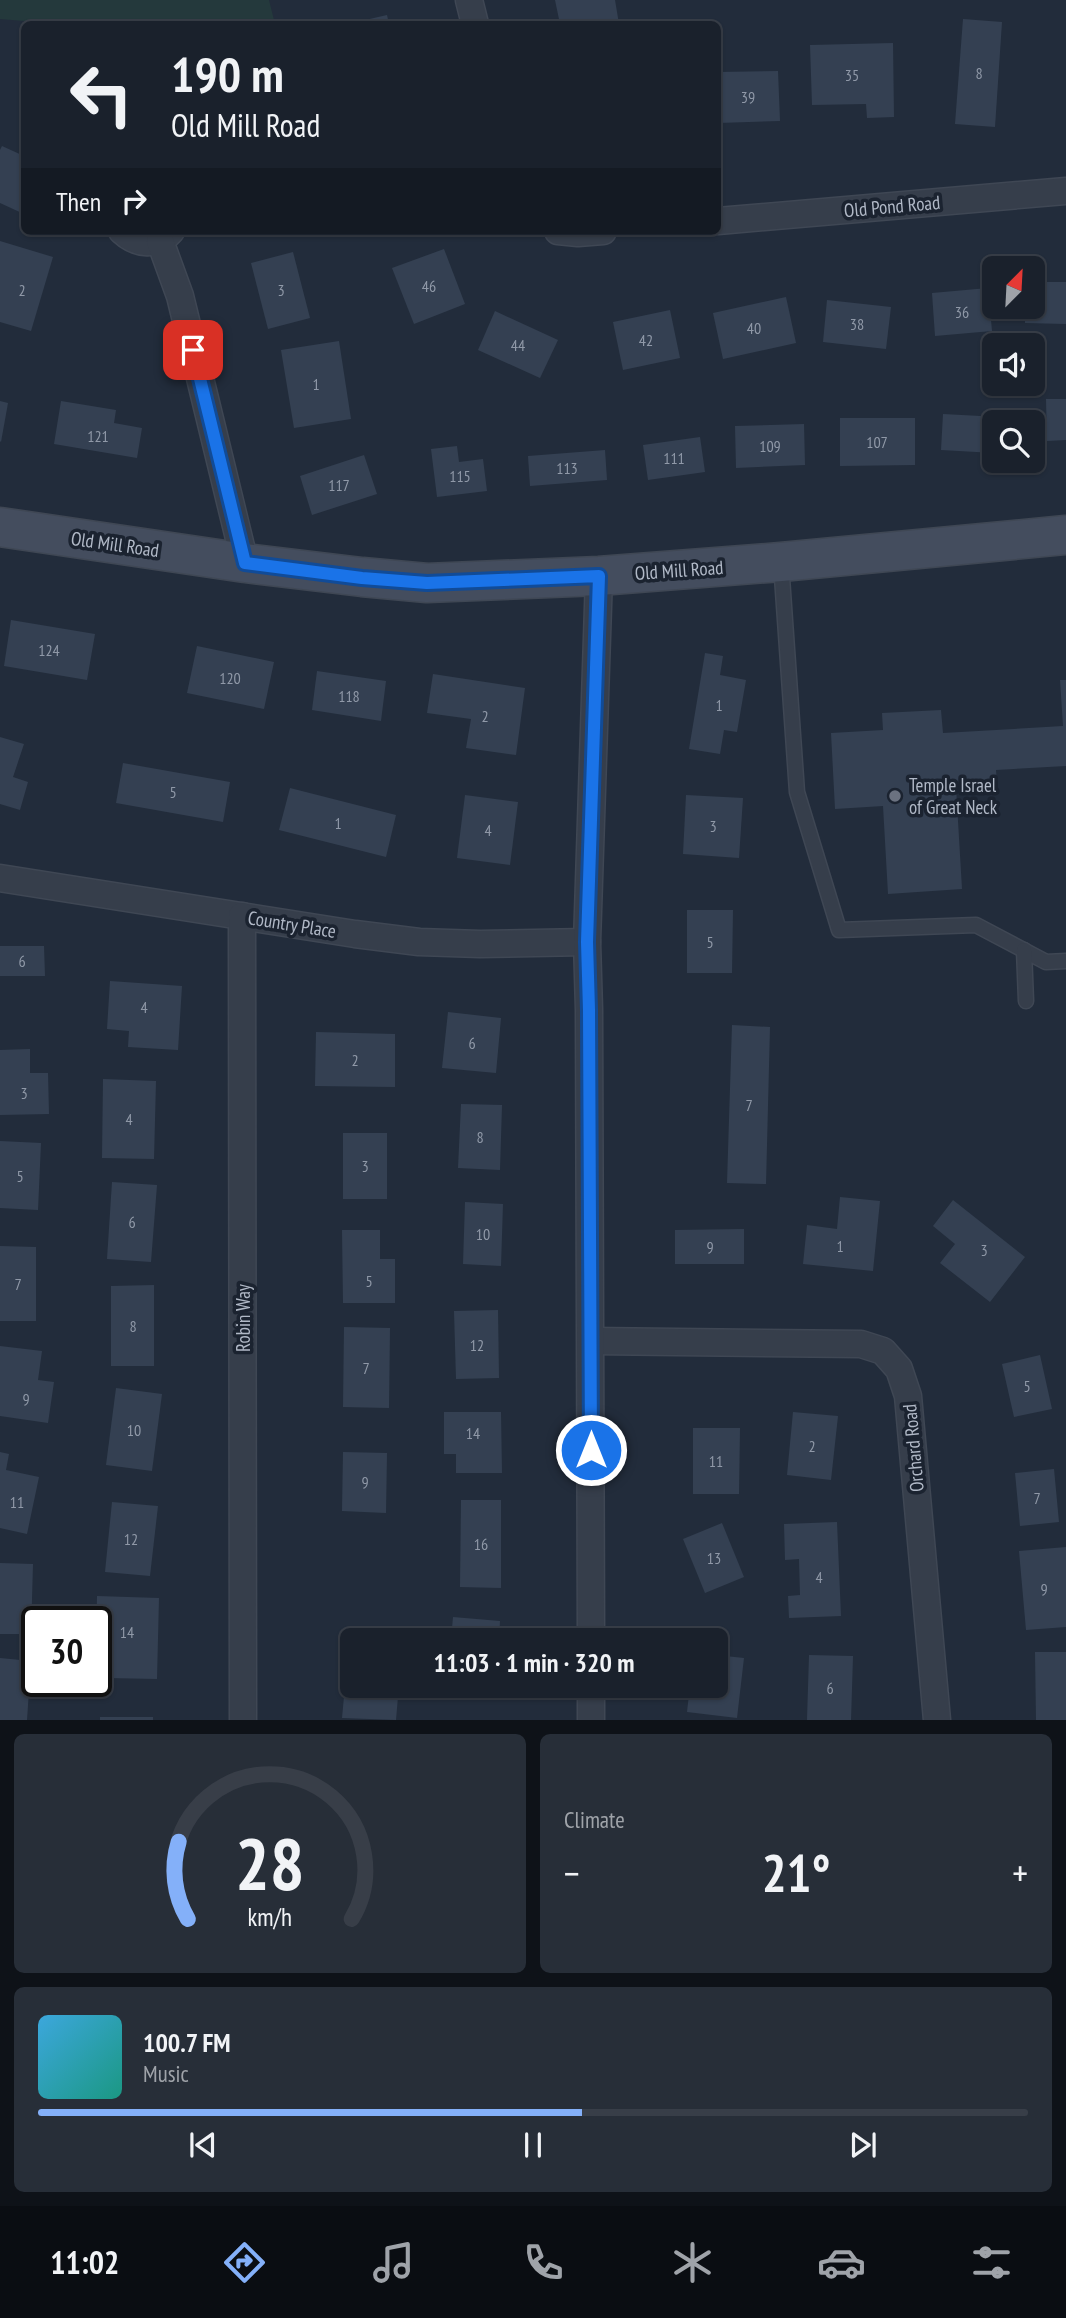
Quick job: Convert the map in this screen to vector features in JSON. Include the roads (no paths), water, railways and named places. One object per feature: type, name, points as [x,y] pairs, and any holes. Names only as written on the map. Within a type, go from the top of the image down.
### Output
[{"type":"street","points":[[470,0],[474,21]]},
{"type":"street","name":"Old Pond Road","points":[[721,221],[1066,191]]},
{"type":"street","points":[[126,235],[140,242],[165,236],[245,563]]},
{"type":"street","name":"Old Mill Road","points":[[0,527],[245,563],[362,578],[427,583],[599,576],[1066,535]]},
{"type":"street","points":[[591,1628],[587,942],[599,576]]},
{"type":"street","name":"Country Place","points":[[0,877],[419,942],[587,942]]},
{"type":"street","name":"Robin Way","points":[[242,916],[243,1720]]},
{"type":"street","name":"Orchard Road","points":[[591,1341],[861,1344],[883,1351],[898,1369],[908,1396],[937,1720]]},
{"type":"street","points":[[591,1698],[591,1720]]},
{"type":"lane","points":[[780,562],[797,792],[839,930],[976,925],[1046,962],[1066,961]]},
{"type":"lane","points":[[1024,950],[1026,1001]]},
{"type":"place","name":"Temple Israel of Great Neck","points":[[895,796]]}]
